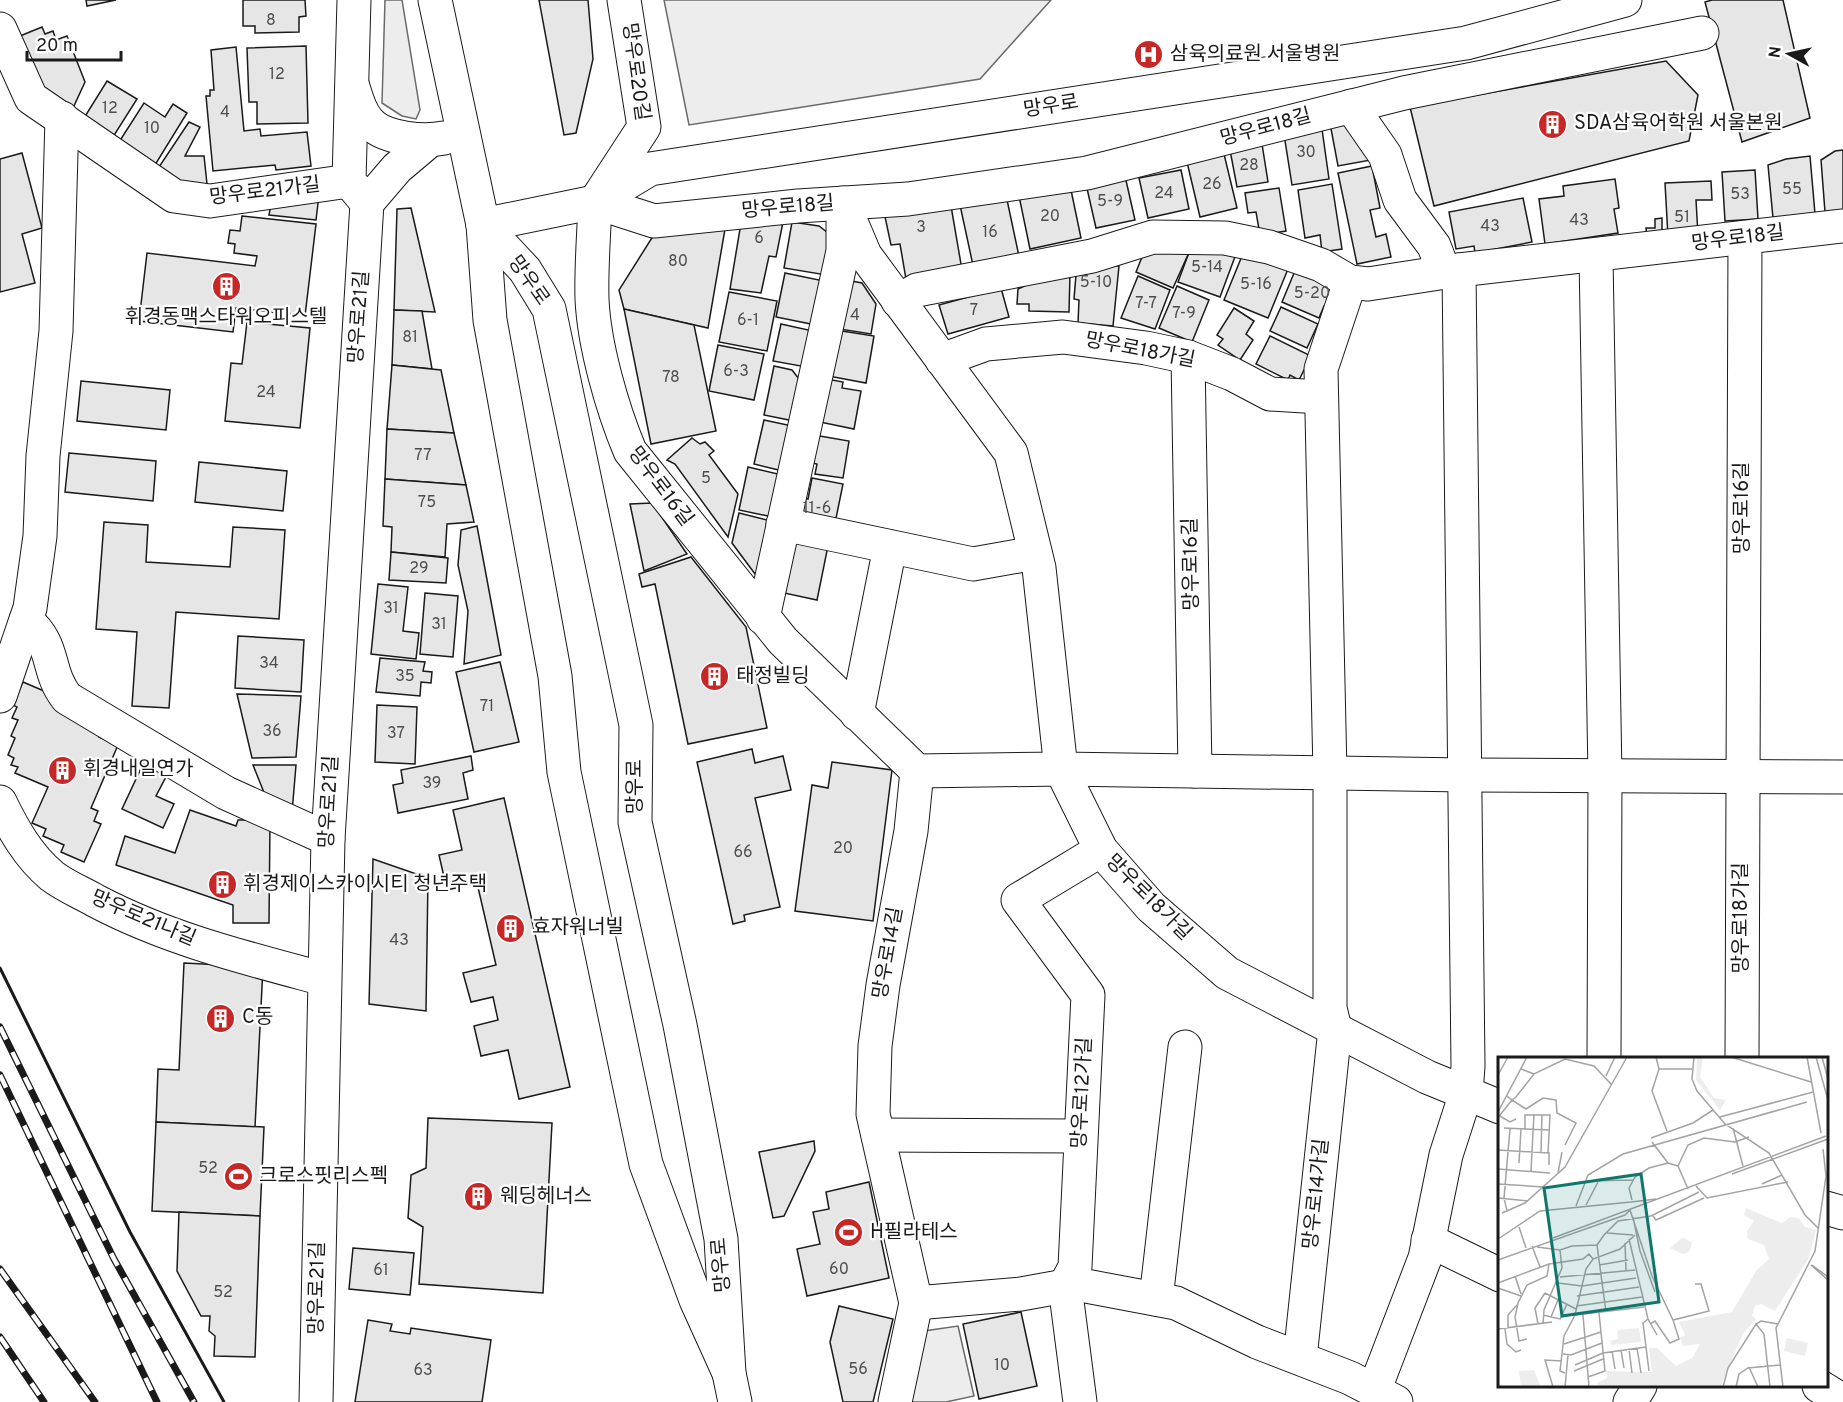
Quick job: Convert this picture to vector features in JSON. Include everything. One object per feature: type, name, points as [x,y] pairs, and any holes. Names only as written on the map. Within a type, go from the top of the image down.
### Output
[{"type":"street","name":"망우로21길","points":[[316,1402],[328,839],[358,192],[353,87],[354,0]]},
{"type":"street","name":"망우로","points":[[435,0],[483,225],[490,320],[555,675],[564,772],[646,1164],[696,1300],[732,1387]]},
{"type":"street","name":"망우로20길","points":[[595,202],[644,127],[624,0]]},
{"type":"street","name":"망우로","points":[[483,225],[595,202],[650,170],[1466,43],[1624,0]]},
{"type":"street","name":"망우로21가길","points":[[0,29],[31,98],[174,196],[210,201],[358,192]]},
{"type":"street","name":"망우로18길","points":[[595,202],[654,221],[908,199],[1087,173],[1415,90],[1702,33]]},
{"type":"street","points":[[353,87],[361,111],[372,125],[386,132],[429,141],[464,135]]},
{"type":"street","points":[[916,1303],[1021,1294],[1065,1286],[1086,1286],[1156,1299],[1176,1303],[1257,1342],[1300,1358],[1385,1396],[1425,1258],[1446,1155],[1466,1093],[1468,1066],[1465,775],[1451,271],[1400,200],[1385,155],[1351,106]]},
{"type":"street","points":[[0,696],[30,608],[40,536],[43,456],[56,331],[62,118]]},
{"type":"street","points":[[358,192],[397,168],[429,141]]},
{"type":"street","name":"망우로16길","points":[[595,202],[592,300],[603,366],[618,422],[630,451],[763,618],[857,714],[918,771]]},
{"type":"street","points":[[763,618],[843,251],[843,203]]},
{"type":"street","name":"망우로18가길","points":[[843,203],[865,255],[1011,453],[1035,554],[1061,769],[1101,850],[1151,907],[1227,973],[1426,1077],[1498,1106]]},
{"type":"street","name":"망우로","points":[[483,225],[525,270],[549,309],[636,725],[635,822],[680,1025],[721,1239],[732,1387]]},
{"type":"street","name":"망우로18길","points":[[1451,271],[1843,226]]},
{"type":"street","points":[[898,301],[917,290],[1092,256],[1154,237],[1225,238],[1269,247],[1321,265],[1350,282],[1368,284],[1451,271]]},
{"type":"street","name":"망우로16길","points":[[1741,777],[1745,239]]},
{"type":"street","points":[[1596,256],[1605,776],[1604,1057]]},
{"type":"street","points":[[1335,1029],[1330,1008],[1330,773],[1321,369],[1350,282]]},
{"type":"street","name":"망우로18가길","points":[[942,360],[986,344],[1063,337],[1146,348],[1188,357],[1232,374],[1270,394],[1322,397]]},
{"type":"street","name":"망우로16길","points":[[1188,357],[1195,771]]},
{"type":"street","points":[[783,524],[973,564],[1035,554]]},
{"type":"street","points":[[857,714],[890,547]]},
{"type":"street","points":[[26,620],[44,638],[59,687],[67,698],[226,794],[328,839]]},
{"type":"street","points":[[918,771],[1061,769],[1465,775],[1843,777]]},
{"type":"street","name":"망우로14길","points":[[895,1402],[916,1303],[873,1114],[874,1046],[911,831],[918,771]]},
{"type":"street","name":"망우로18가길","points":[[1741,777],[1742,1057]]},
{"type":"street","name":"망우로21나길","points":[[0,802],[16,833],[38,861],[53,876],[81,893],[113,910],[188,941],[324,979]]},
{"type":"street","name":"망우로12가길","points":[[1080,1402],[1065,1286],[1075,1267],[1088,995],[1018,900],[1101,850]]},
{"type":"street","name":"망우로14가길","points":[[1300,1358],[1335,1029]]},
{"type":"street","points":[[1156,1299],[1185,1047]]},
{"type":"street","points":[[878,1135],[1080,1136]]},
{"type":"street","points":[[1828,1208],[1843,1213]]},
{"type":"street","points":[[1428,1240],[1498,1274]]},
{"type":"street","points":[[1630,1402],[1639,1387]]},
{"type":"street","points":[[1821,1387],[1843,1401]]},
{"type":"shaded area","points":[[385,0],[402,0],[420,110],[416,119],[402,116],[382,103]]},
{"type":"shaded area","points":[[664,0],[1051,0],[980,79],[689,125]]},
{"type":"shaded area","points":[[958,1326],[974,1396],[946,1402],[909,1402],[924,1331]]},
{"type":"building","points":[[86,0],[116,0],[87,6]]},
{"type":"building","points":[[243,0],[305,0],[306,16],[299,17],[299,32],[255,33],[255,26],[243,26]]},
{"type":"building","points":[[539,0],[588,0],[593,59],[576,133],[564,135]]},
{"type":"building","points":[[1712,0],[1783,0],[1810,118],[1742,142],[1705,2]]},
{"type":"building","points":[[42,27],[45,34],[53,31],[56,40],[67,36],[85,82],[73,108],[42,95],[20,36]]},
{"type":"building","points":[[306,46],[308,123],[257,124],[257,102],[249,102],[247,48]]},
{"type":"building","points":[[236,47],[244,131],[260,129],[261,136],[307,132],[311,166],[276,170],[275,165],[213,171],[206,96],[210,96],[210,90],[214,90],[211,50]]},
{"type":"building","name":"SDA삼육어학원 서울본원","points":[[1666,61],[1698,95],[1689,141],[1434,206],[1410,107]]},
{"type":"building","points":[[107,81],[137,99],[113,137],[84,118]]},
{"type":"building","points":[[144,103],[165,117],[173,104],[187,113],[155,165],[119,142]]},
{"type":"building","points":[[1349,114],[1371,160],[1338,166],[1329,118]]},
{"type":"building","points":[[189,122],[200,127],[185,156],[204,156],[207,184],[180,185],[157,170]]},
{"type":"building","points":[[1321,122],[1329,179],[1292,185],[1283,128]]},
{"type":"building","points":[[1262,144],[1268,182],[1237,187],[1230,150]]},
{"type":"building","points":[[1843,150],[1843,211],[1825,212],[1821,160],[1835,151]]},
{"type":"building","points":[[22,153],[42,228],[22,234],[35,283],[0,292],[0,159]]},
{"type":"building","points":[[1224,154],[1237,208],[1200,217],[1187,162]]},
{"type":"building","points":[[1810,156],[1815,214],[1773,218],[1768,165],[1786,159]]},
{"type":"building","points":[[1372,166],[1380,208],[1370,210],[1376,237],[1386,234],[1391,257],[1357,264],[1338,173]]},
{"type":"building","points":[[1181,170],[1189,209],[1148,218],[1139,178]]},
{"type":"building","points":[[1755,170],[1758,219],[1725,221],[1722,172]]},
{"type":"building","points":[[1125,176],[1135,220],[1096,228],[1086,184]]},
{"type":"building","points":[[1615,179],[1619,208],[1614,209],[1618,233],[1545,244],[1539,199],[1564,196],[1563,186]]},
{"type":"building","points":[[1711,181],[1712,200],[1696,200],[1698,235],[1668,237],[1665,183]]},
{"type":"building","points":[[1332,184],[1342,249],[1322,252],[1320,235],[1305,238],[1298,190]]},
{"type":"building","points":[[1279,188],[1286,231],[1260,235],[1256,212],[1248,213],[1245,193]]},
{"type":"building","points":[[1071,190],[1081,238],[1030,249],[1019,196]]},
{"type":"building","points":[[319,195],[316,220],[269,215],[272,198]]},
{"type":"building","points":[[1006,195],[1020,261],[974,270],[960,205]]},
{"type":"building","points":[[1523,198],[1532,242],[1475,253],[1474,246],[1456,249],[1449,212]]},
{"type":"building","points":[[950,200],[962,270],[907,285],[900,244],[891,245],[884,212]]},
{"type":"building","points":[[411,208],[435,312],[394,310],[397,209]]},
{"type":"building","name":"휘경동맥스타워오피스텔","points":[[242,216],[316,224],[305,316],[236,308],[233,332],[139,321],[147,253],[255,266],[257,256],[234,253],[235,244],[228,243],[230,230],[240,231]]},
{"type":"building","points":[[784,217],[776,257],[769,256],[761,293],[730,289],[741,223]]},
{"type":"building","points":[[1662,218],[1662,237],[1647,238],[1646,228],[1655,228],[1655,219]]},
{"type":"building","points":[[792,222],[819,226],[832,236],[826,275],[784,268]]},
{"type":"building","points":[[725,229],[708,328],[624,309],[619,290],[655,233]]},
{"type":"building","points":[[1194,239],[1236,254],[1220,297],[1178,282]]},
{"type":"building","points":[[1191,248],[1173,288],[1136,272],[1144,252]]},
{"type":"building","points":[[1244,251],[1288,269],[1268,318],[1224,300]]},
{"type":"building","points":[[1077,263],[1119,266],[1113,326],[1078,323],[1079,300],[1074,299]]},
{"type":"building","points":[[1297,266],[1342,286],[1332,310],[1324,306],[1319,318],[1282,302]]},
{"type":"building","points":[[785,273],[824,281],[816,325],[776,317]]},
{"type":"building","points":[[1052,273],[1070,274],[1069,312],[1029,311],[1029,304],[1017,304],[1018,289]]},
{"type":"building","points":[[1138,276],[1170,290],[1155,329],[1121,318]]},
{"type":"building","points":[[841,279],[862,283],[876,304],[871,334],[833,328]]},
{"type":"building","points":[[1177,286],[1209,300],[1192,342],[1159,328]]},
{"type":"building","points":[[1001,288],[1009,317],[948,334],[939,305]]},
{"type":"building","points":[[729,292],[777,301],[767,351],[719,342]]},
{"type":"building","points":[[1281,307],[1318,324],[1307,348],[1270,331]]},
{"type":"building","points":[[1234,308],[1254,321],[1246,334],[1253,340],[1240,360],[1218,345],[1223,339],[1217,335]]},
{"type":"building","points":[[624,309],[694,325],[716,431],[651,444]]},
{"type":"building","points":[[394,310],[422,311],[432,369],[392,365]]},
{"type":"building","points":[[247,322],[310,328],[300,428],[225,421],[231,363],[242,364]]},
{"type":"building","points":[[781,324],[813,331],[806,367],[773,361]]},
{"type":"building","points":[[842,331],[874,336],[866,383],[823,375]]},
{"type":"building","points":[[1270,336],[1311,356],[1299,380],[1290,375],[1288,380],[1256,364]]},
{"type":"building","points":[[718,345],[764,354],[754,400],[709,391]]},
{"type":"building","points":[[392,365],[441,370],[454,433],[387,429]]},
{"type":"building","points":[[774,366],[792,370],[806,388],[799,422],[764,415]]},
{"type":"building","points":[[827,379],[843,382],[842,388],[861,391],[854,429],[815,421]]},
{"type":"building","points":[[81,381],[170,390],[166,430],[77,421]]},
{"type":"building","points":[[764,420],[797,427],[787,472],[754,464]]},
{"type":"building","points":[[387,429],[454,433],[466,485],[385,479]]},
{"type":"building","points":[[814,435],[849,441],[843,478],[815,474],[817,464],[803,461]]},
{"type":"building","points":[[692,438],[700,444],[705,442],[714,451],[709,455],[738,494],[728,537],[675,464],[667,460]]},
{"type":"building","points":[[69,453],[156,461],[153,501],[65,492]]},
{"type":"building","points":[[199,462],[287,471],[283,511],[195,502]]},
{"type":"building","points":[[748,467],[782,475],[773,517],[739,510]]},
{"type":"building","points":[[812,478],[843,484],[834,528],[794,520],[799,497],[808,499]]},
{"type":"building","points":[[385,479],[466,485],[474,522],[447,524],[445,557],[391,552],[392,527],[383,526]]},
{"type":"building","points":[[652,503],[687,554],[644,571],[630,504]]},
{"type":"building","points":[[739,513],[767,520],[761,582],[732,543]]},
{"type":"building","points":[[104,522],[148,525],[146,562],[230,567],[233,527],[285,530],[279,619],[176,612],[169,708],[132,706],[137,632],[96,629]]},
{"type":"building","points":[[477,526],[501,655],[464,664],[468,611],[458,565],[461,530]]},
{"type":"building","points":[[786,529],[828,546],[817,600],[784,593]]},
{"type":"building","points":[[391,552],[448,558],[446,583],[389,580]]},
{"type":"building","name":"태정빌딩","points":[[691,557],[746,627],[767,728],[688,744],[655,584],[642,587],[639,574]]},
{"type":"building","points":[[378,584],[408,587],[403,631],[419,633],[416,659],[371,654]]},
{"type":"building","points":[[425,593],[458,596],[453,657],[420,654]]},
{"type":"building","points":[[238,636],[304,640],[301,692],[235,688]]},
{"type":"building","points":[[380,658],[425,662],[423,671],[432,672],[431,683],[421,682],[420,696],[376,692]]},
{"type":"building","points":[[500,662],[519,742],[474,752],[456,672]]},
{"type":"building","name":"휘경내일연가","points":[[23,682],[51,694],[101,732],[99,737],[118,745],[91,808],[98,811],[94,821],[101,824],[84,862],[61,852],[64,845],[43,836],[46,829],[32,823],[48,787],[15,773],[18,767],[11,765],[14,758],[8,755],[15,738],[11,736],[18,720],[12,718],[17,707],[13,705]]},
{"type":"building","points":[[237,694],[301,696],[296,757],[252,758]]},
{"type":"building","points":[[377,705],[417,707],[415,764],[375,762]]},
{"type":"building","points":[[752,749],[755,763],[783,756],[791,790],[755,798],[780,907],[744,915],[745,921],[733,924],[697,762]]},
{"type":"building","points":[[471,756],[473,770],[463,773],[468,799],[398,813],[393,785],[403,783],[401,770]]},
{"type":"building","points":[[144,762],[168,773],[156,796],[174,804],[163,828],[122,809]]},
{"type":"building","points":[[832,762],[892,770],[873,921],[795,911],[812,785],[828,788]]},
{"type":"building","points":[[253,765],[296,765],[292,813],[269,805]]},
{"type":"building","name":"효자워너빌","points":[[504,798],[570,1087],[519,1099],[508,1050],[481,1056],[474,1026],[498,1020],[493,997],[471,1002],[463,973],[496,965],[477,883],[447,890],[439,855],[462,850],[453,810]]},
{"type":"building","name":"휘경제이스카이시티 청년주택","points":[[190,810],[236,826],[238,820],[270,820],[269,923],[233,923],[233,905],[116,865],[125,836],[175,853]]},
{"type":"building","points":[[373,859],[428,878],[426,1011],[369,1004]]},
{"type":"building","name":"C동","points":[[184,963],[263,967],[255,1127],[156,1122],[158,1069],[179,1070]]},
{"type":"building","name":"웨딩헤너스","points":[[428,1118],[552,1123],[543,1293],[419,1284],[423,1227],[408,1218],[411,1175],[426,1168]]},
{"type":"building","points":[[156,1122],[264,1127],[260,1216],[152,1211]]},
{"type":"building","points":[[814,1141],[815,1151],[784,1216],[773,1218],[759,1152]]},
{"type":"building","points":[[869,1182],[889,1278],[807,1296],[797,1249],[820,1244],[813,1212],[829,1209],[826,1192]]},
{"type":"building","points":[[179,1212],[260,1216],[255,1357],[214,1356],[215,1336],[209,1331],[210,1316],[201,1316],[177,1271]]},
{"type":"building","points":[[353,1248],[414,1253],[410,1295],[349,1289]]},
{"type":"building","points":[[839,1306],[893,1319],[873,1402],[843,1402],[830,1342]]},
{"type":"building","points":[[1021,1312],[1037,1386],[979,1399],[963,1324]]},
{"type":"building","points":[[368,1320],[392,1324],[390,1331],[410,1334],[411,1328],[491,1340],[482,1402],[355,1402]]},
{"type":"railway","points":[[0,1027],[114,1259],[194,1402]]},
{"type":"railway","points":[[0,1075],[157,1402]]},
{"type":"railway","points":[[0,1269],[95,1402]]},
{"type":"railway","points":[[0,1337],[44,1402]]},
{"type":"wall","points":[[0,968],[130,1232],[224,1402]]},
{"type":"place","name":"삼육의료원 서울병원","points":[[1149,55]]},
{"type":"place","name":"SDA삼육어학원 서울본원","points":[[1553,124]]},
{"type":"place","name":"휘경동맥스타워오피스텔","points":[[226,287]]},
{"type":"place","name":"태정빌딩","points":[[715,677]]},
{"type":"place","name":"휘경내일연가","points":[[62,770]]},
{"type":"place","name":"휘경제이스카이시티 청년주택","points":[[222,885]]},
{"type":"place","name":"효자워너빌","points":[[511,928]]},
{"type":"place","name":"C동","points":[[221,1018]]},
{"type":"place","name":"크로스핏리스펙","points":[[238,1177]]},
{"type":"place","name":"웨딩헤너스","points":[[479,1197]]},
{"type":"place","name":"H필라테스","points":[[849,1233]]}]
